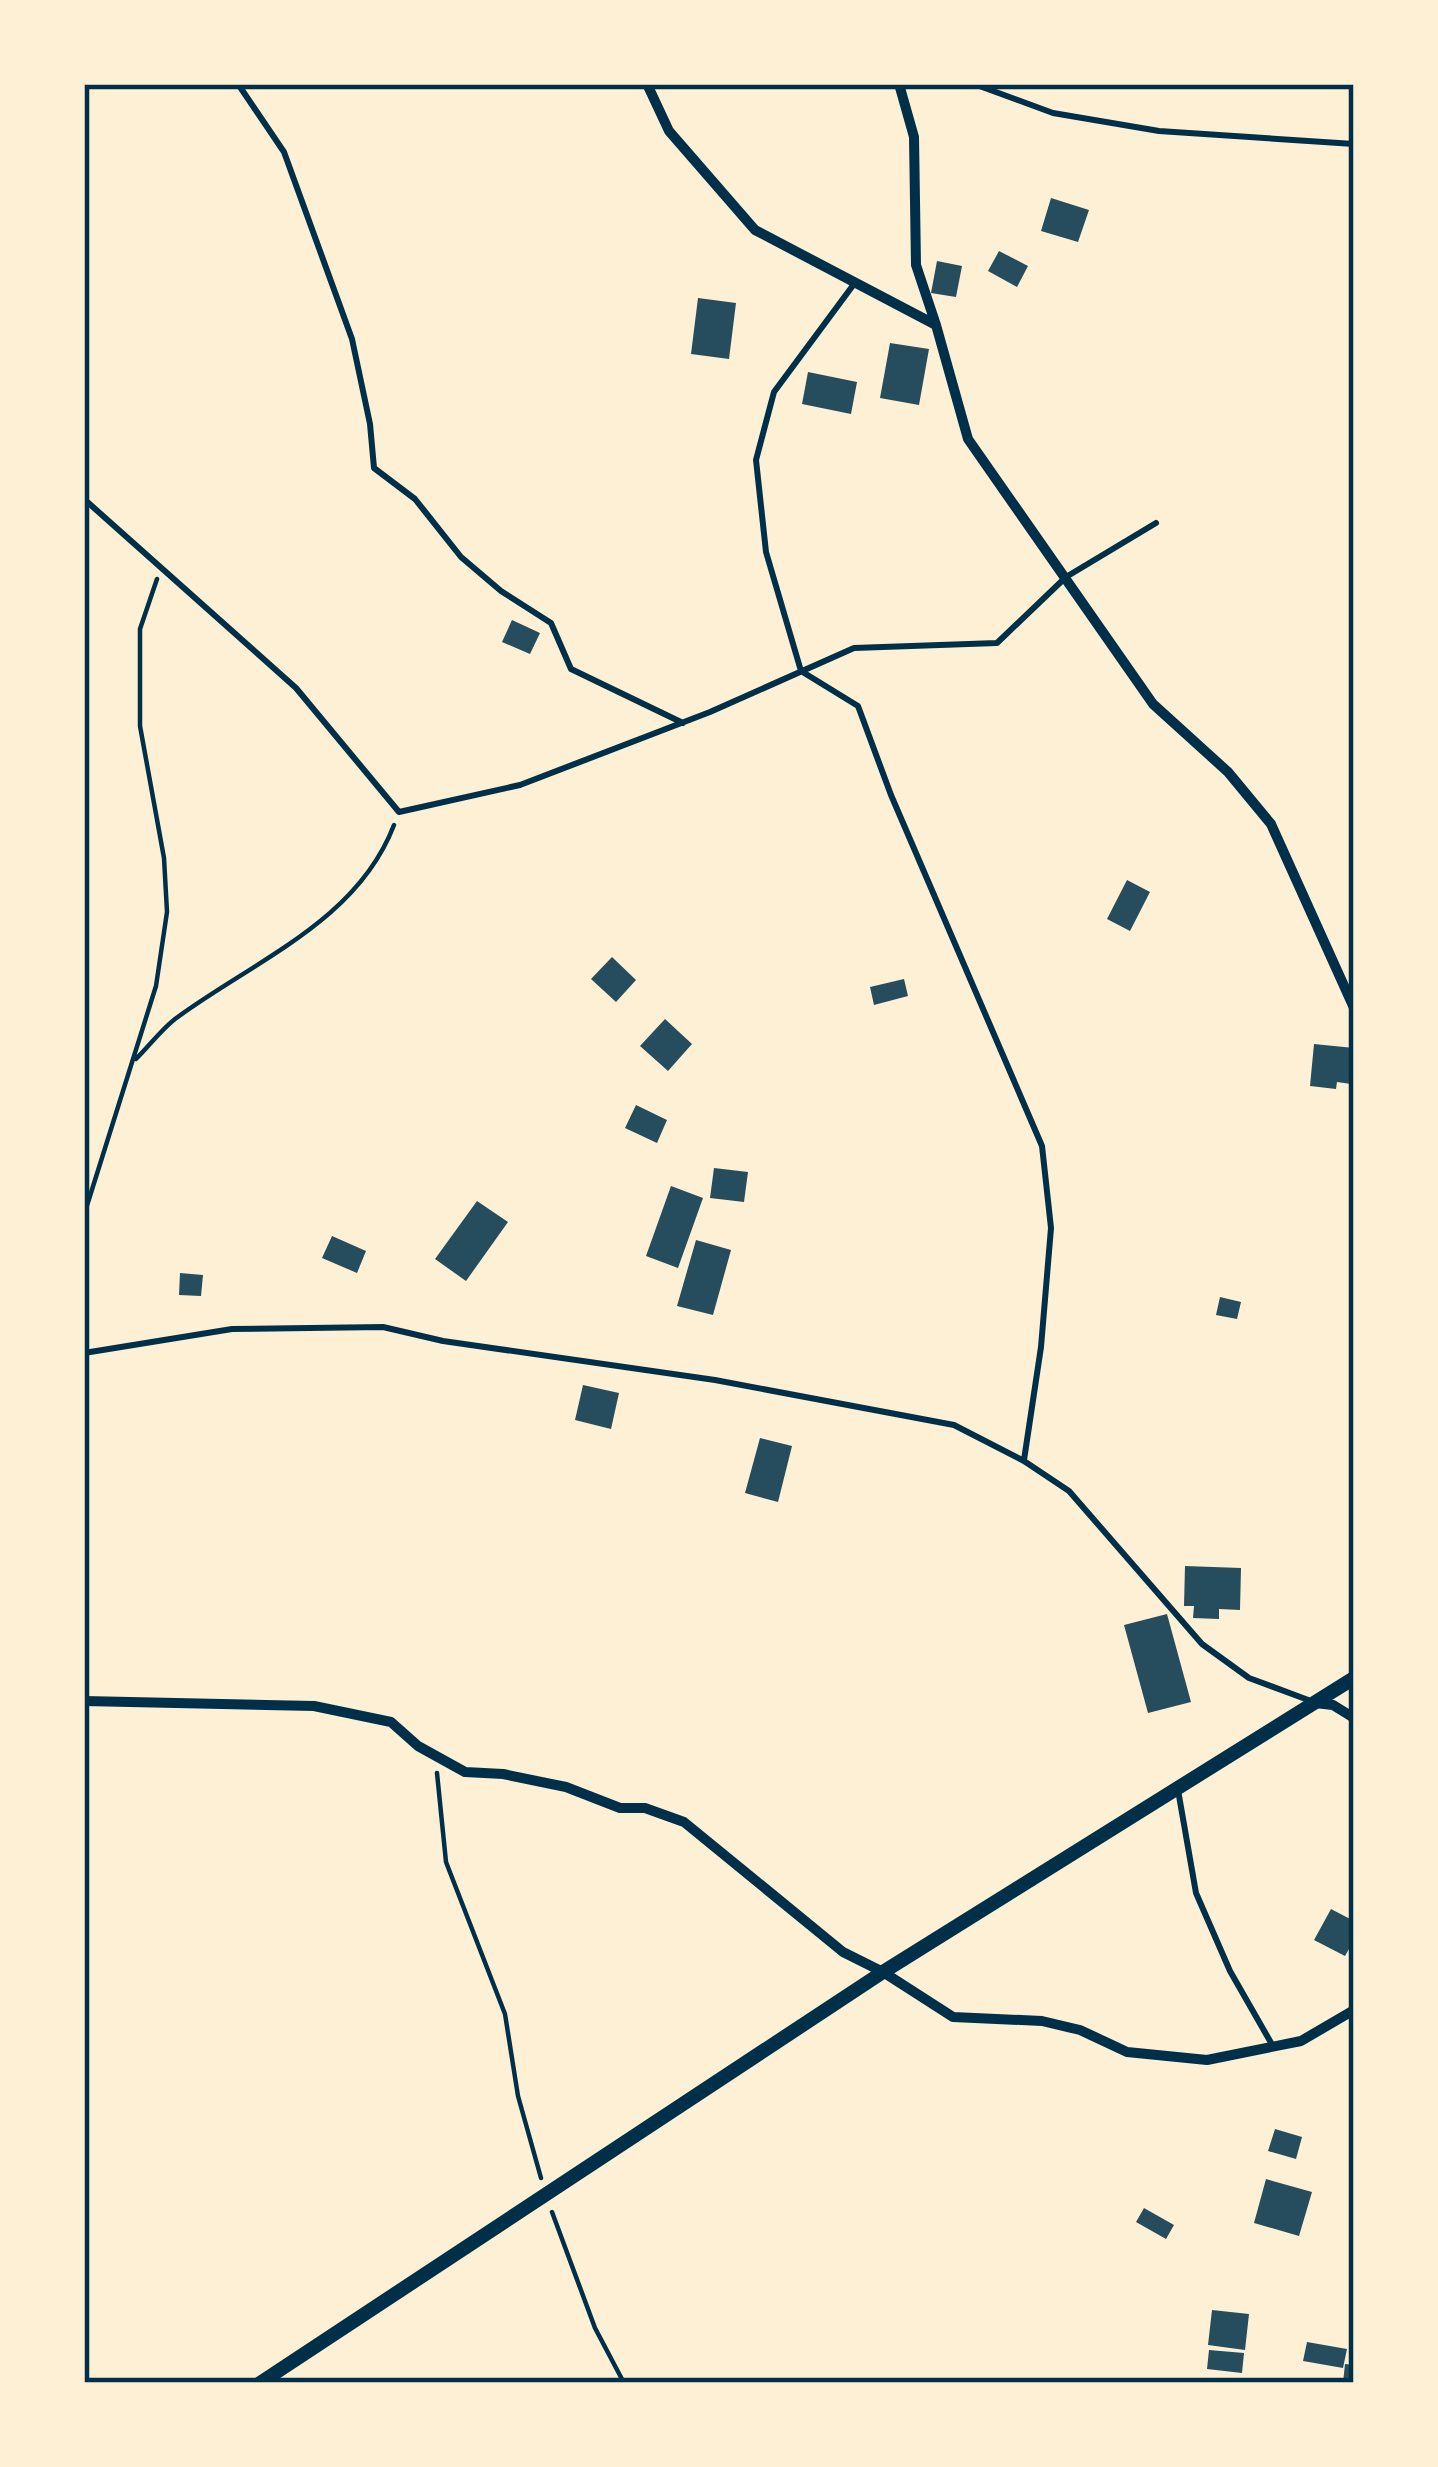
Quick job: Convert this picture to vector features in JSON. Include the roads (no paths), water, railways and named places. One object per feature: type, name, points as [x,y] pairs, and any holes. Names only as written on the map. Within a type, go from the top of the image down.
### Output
[{"type":"street","points":[[647,84],[669,131],[754,230],[936,325]]},
{"type":"street","points":[[899,84],[914,137],[916,265],[968,439],[1153,704],[1228,772],[1271,824],[1354,1008]]},
{"type":"street","points":[[260,2383],[883,1972],[1354,1678]]},
{"type":"street","points":[[84,1701],[314,1706],[391,1722],[465,1772],[566,1786],[620,1808],[645,1808],[684,1822],[843,1952],[953,2017],[1042,2021],[1080,2030],[1127,2051],[1208,2060],[1301,2042],[1354,2010]]},
{"type":"street","points":[[1315,1702],[1354,1718]]},
{"type":"lane","points":[[238,84],[284,152],[352,339],[374,468],[415,500],[461,557],[501,591],[551,623],[571,669],[682,723]]},
{"type":"lane","points":[[974,84],[1053,113],[1159,131],[1354,144]]},
{"type":"lane","points":[[854,284],[774,392],[756,460],[766,552],[801,671],[858,706],[891,795],[1042,1146],[1052,1228],[1024,1461]]},
{"type":"lane","points":[[84,499],[296,688],[399,812],[520,785],[682,723],[854,647],[997,643],[1066,577],[1156,523]]},
{"type":"lane","points":[[84,1353],[232,1329],[383,1327],[443,1341],[715,1380],[954,1425],[1024,1461],[1069,1491],[1202,1644],[1249,1678],[1315,1702]]},
{"type":"lane","points":[[1178,1790],[1196,1893],[1230,1971],[1275,2048]]}]
